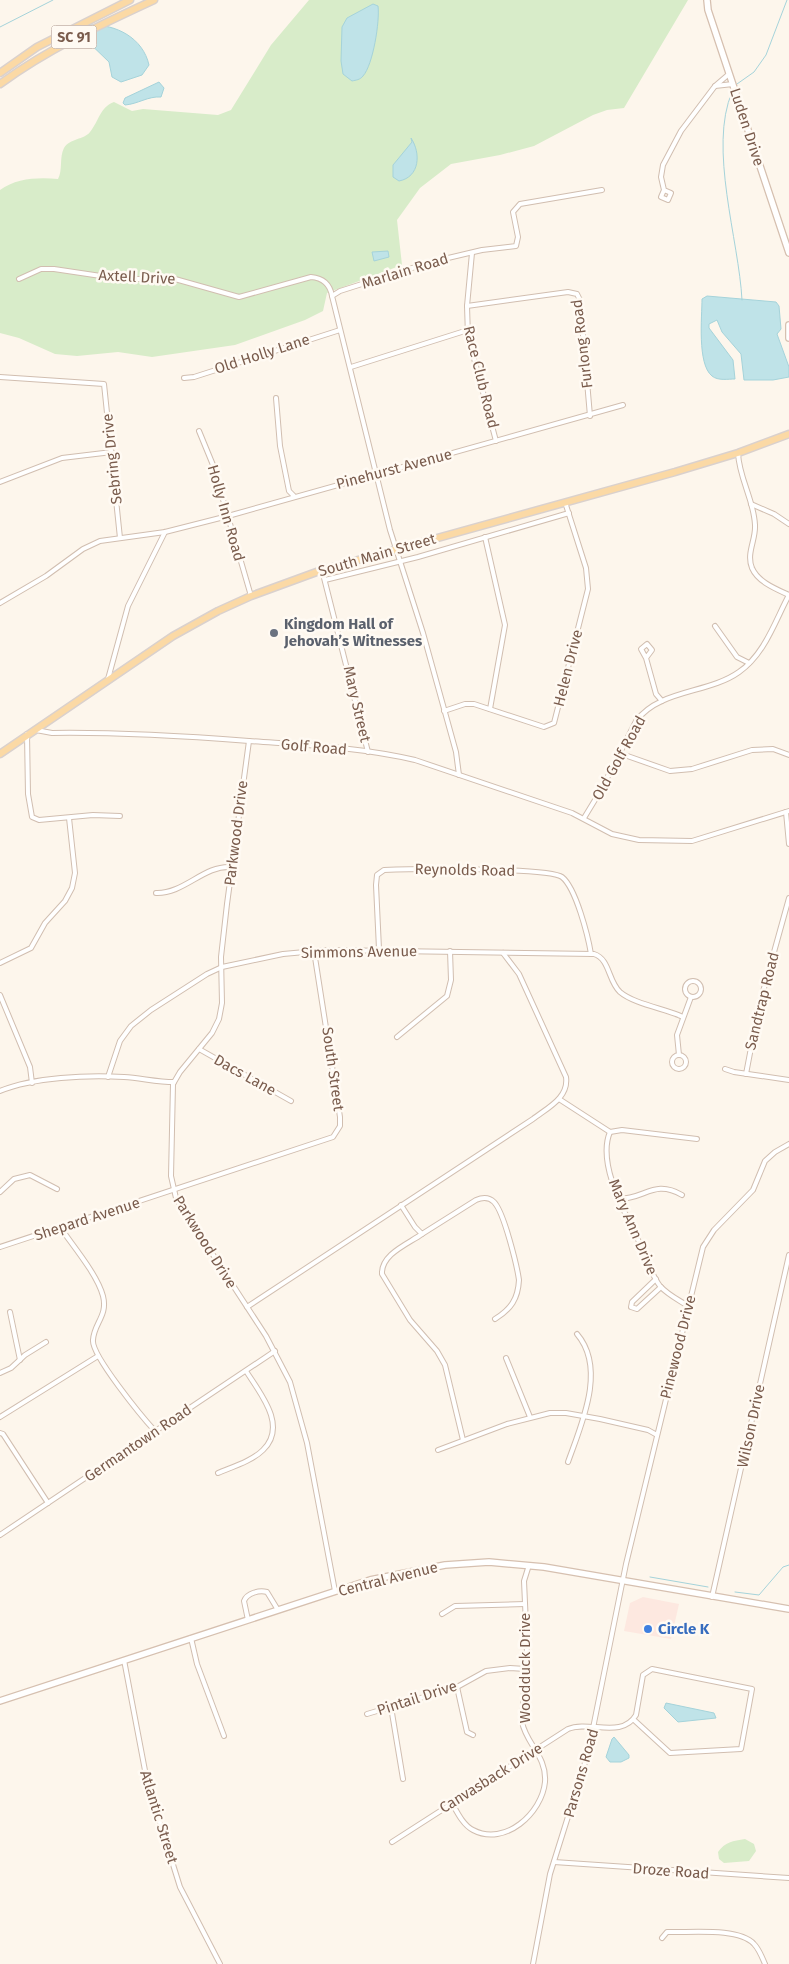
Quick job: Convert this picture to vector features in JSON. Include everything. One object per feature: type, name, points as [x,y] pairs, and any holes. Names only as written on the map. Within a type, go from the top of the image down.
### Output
[{"type":"main road","name":"SC 91","points":[[0,73],[37,46],[130,0]]},
{"type":"main road","name":"SC 91","points":[[0,84],[44,53],[74,36],[154,0]]},
{"type":"main road","name":"South Main Street","points":[[0,754],[108,679],[195,622],[251,596],[322,570],[738,453],[789,434]]},
{"type":"street","name":"Luden Drive","points":[[707,0],[708,10],[789,253]]},
{"type":"street","points":[[664,190],[661,177],[663,164],[688,120],[715,86],[730,74]]},
{"type":"street","points":[[715,86],[733,84]]},
{"type":"street","name":"Marlain Road","points":[[332,296],[340,291],[431,262],[516,246],[518,237],[513,212],[520,204],[602,190]]},
{"type":"street","name":"Race Club Road","points":[[472,253],[467,306],[468,330],[496,441]]},
{"type":"street","name":"Axtell Drive","points":[[20,279],[41,269],[54,269],[120,280],[175,279],[239,297],[311,277],[322,279],[327,284],[332,296]]},
{"type":"street","name":"Furlong Road","points":[[467,306],[568,292],[577,294],[580,300],[590,416]]},
{"type":"street","points":[[332,296],[397,549],[402,560],[456,752],[459,775]]},
{"type":"street","points":[[789,325],[789,338]]},
{"type":"street","name":"Old Holly Lane","points":[[184,378],[194,377],[340,330]]},
{"type":"street","points":[[351,367],[468,330]]},
{"type":"street","name":"Sebring Drive","points":[[0,377],[104,384],[120,538]]},
{"type":"street","points":[[276,398],[280,446],[289,491],[294,496]]},
{"type":"street","name":"Pinehurst Avenue","points":[[0,603],[34,584],[89,546],[100,541],[165,532],[228,516],[294,496],[590,416],[623,405]]},
{"type":"street","name":"Holly Inn Road","points":[[198,431],[213,465],[251,596]]},
{"type":"street","points":[[0,482],[62,458],[112,452]]},
{"type":"street","points":[[738,453],[738,464],[751,504],[755,530],[751,551],[752,567],[762,580],[789,595]]},
{"type":"street","name":"Helen Drive","points":[[444,710],[465,704],[490,709],[544,727],[554,723],[588,589],[587,575],[565,502]]},
{"type":"street","points":[[751,504],[774,514],[789,524]]},
{"type":"street","points":[[325,580],[569,513]]},
{"type":"street","points":[[108,679],[128,606],[165,532]]},
{"type":"street","points":[[485,537],[505,625],[490,709]]},
{"type":"street","name":"Mary Street","points":[[322,570],[368,752]]},
{"type":"street","name":"Old Golf Road","points":[[584,818],[601,790],[639,716],[662,701],[726,680],[749,663],[764,644],[789,595]]},
{"type":"street","points":[[715,626],[737,657],[749,663]]},
{"type":"street","points":[[646,658],[656,694],[662,701]]},
{"type":"street","name":"Golf Road","points":[[34,730],[52,733],[129,732],[249,741],[368,752],[414,760],[584,818],[612,834],[626,838],[692,841],[787,812]]},
{"type":"street","points":[[28,734],[30,816],[39,820],[120,816]]},
{"type":"street","name":"Parkwood Drive","points":[[249,741],[231,867],[222,967],[222,1003],[219,1019],[212,1033],[174,1082],[171,1176],[173,1191],[179,1205],[275,1351],[290,1382],[300,1412],[335,1591]]},
{"type":"street","points":[[619,753],[670,771],[692,769],[752,750],[773,749],[789,755]]},
{"type":"street","points":[[787,812],[789,844]]},
{"type":"street","points":[[0,963],[31,948],[45,924],[65,901],[72,888],[74,873],[69,818]]},
{"type":"street","points":[[156,893],[187,883],[216,868],[231,867]]},
{"type":"street","name":"Reynolds Road","points":[[379,949],[376,885],[377,875],[384,870],[552,872],[563,878],[570,887],[587,937],[590,954]]},
{"type":"street","name":"Sandtrap Road","points":[[746,1074],[759,1006],[789,898]]},
{"type":"street","name":"Simmons Avenue","points":[[108,1077],[120,1041],[131,1026],[150,1010],[207,974],[222,967],[283,954],[379,949],[590,954],[598,956],[604,961],[614,983],[622,994],[683,1017]]},
{"type":"street","name":"South Street","points":[[173,1191],[197,1181],[328,1139],[333,1137],[340,1126],[327,1023],[314,951]]},
{"type":"street","points":[[397,1037],[447,996],[451,980],[450,951]]},
{"type":"street","points":[[246,1308],[532,1119],[559,1099],[566,1087],[566,1077],[519,974],[502,952]]},
{"type":"street","points":[[694,982],[698,984],[700,991],[696,996],[691,996],[687,994],[686,986],[694,982]]},
{"type":"street","points":[[0,995],[30,1067],[32,1083]]},
{"type":"street","points":[[679,1054],[678,1035],[691,996]]},
{"type":"street","name":"Dacs Lane","points":[[199,1049],[291,1101]]},
{"type":"street","points":[[725,1069],[789,1080]]},
{"type":"street","points":[[0,1091],[32,1083],[74,1078],[108,1077],[174,1082]]},
{"type":"street","points":[[559,1099],[610,1132],[622,1130],[697,1139]]},
{"type":"street","name":"Mary Ann Drive","points":[[610,1132],[607,1159],[611,1179],[656,1279],[661,1287],[688,1306]]},
{"type":"street","name":"Pinewood Drive","points":[[623,1581],[688,1306],[706,1240],[752,1190],[765,1161],[789,1144]]},
{"type":"street","points":[[0,1192],[14,1179],[30,1175],[57,1189]]},
{"type":"street","points":[[620,1199],[626,1199],[652,1189],[673,1190],[682,1195]]},
{"type":"street","name":"Shepard Avenue","points":[[0,1247],[173,1191]]},
{"type":"street","points":[[463,1440],[445,1366],[437,1351],[410,1320],[382,1274],[382,1266],[386,1259],[476,1200],[485,1198],[494,1202],[501,1216],[519,1280],[514,1301],[504,1313],[495,1319]]},
{"type":"street","points":[[401,1205],[415,1228],[422,1234]]},
{"type":"street","points":[[60,1227],[103,1295],[104,1310],[92,1342],[98,1356],[134,1408],[155,1431]]},
{"type":"street","name":"Wilson Drive","points":[[712,1597],[789,1255]]},
{"type":"street","points":[[656,1279],[632,1302],[631,1307],[637,1310],[661,1287]]},
{"type":"street","points":[[10,1312],[20,1360]]},
{"type":"street","points":[[568,1462],[578,1439],[592,1369],[584,1344],[577,1334]]},
{"type":"street","points":[[0,1373],[11,1368],[25,1355],[46,1342]]},
{"type":"street","name":"Germantown Road","points":[[0,1535],[275,1351]]},
{"type":"street","points":[[0,1417],[98,1356]]},
{"type":"street","points":[[506,1358],[530,1417]]},
{"type":"street","points":[[218,1473],[263,1450],[272,1435],[272,1416],[246,1371]]},
{"type":"street","points":[[438,1450],[530,1417],[561,1412],[648,1430],[657,1435]]},
{"type":"street","points":[[0,1433],[3,1434],[48,1503]]},
{"type":"street","name":"Central Avenue","points":[[0,1701],[335,1591],[370,1580],[423,1568],[482,1563],[529,1565],[789,1609]]},
{"type":"street","name":"Woodduck Drive","points":[[452,1803],[467,1826],[477,1832],[501,1832],[523,1822],[539,1803],[544,1786],[545,1769],[537,1749],[526,1733],[522,1722],[525,1669],[525,1577],[529,1565]]},
{"type":"street","name":"Parsons Road","points":[[533,1964],[554,1862],[581,1778],[594,1727],[623,1581]]},
{"type":"street","points":[[248,1620],[244,1601],[248,1595],[261,1591],[267,1592],[278,1610]]},
{"type":"street","points":[[442,1614],[455,1606],[525,1604]]},
{"type":"street","points":[[191,1638],[197,1664],[224,1736]]},
{"type":"street","name":"Atlantic Street","points":[[124,1660],[147,1781],[180,1887],[220,1964]]},
{"type":"street","name":"Pintail Drive","points":[[367,1714],[457,1687],[476,1675],[491,1670],[525,1669]]},
{"type":"street","points":[[652,1669],[752,1689],[741,1749],[670,1753],[633,1720],[636,1714],[643,1674],[652,1669]]},
{"type":"street","points":[[457,1687],[467,1732],[473,1735]]},
{"type":"street","points":[[391,1707],[403,1779]]},
{"type":"street","name":"Canvasback Drive","points":[[392,1842],[574,1726],[615,1727],[633,1720]]},
{"type":"street","name":"Droze Road","points":[[554,1862],[789,1878]]},
{"type":"street","points":[[662,1938],[667,1932],[731,1933],[745,1937],[754,1944],[765,1964]]},
{"type":"shaded area","points":[[643,1597],[679,1604],[671,1639],[624,1631],[630,1603]]},
{"type":"green space","points":[[309,0],[688,0],[624,108],[607,110],[593,115],[534,146],[500,155],[451,164],[420,188],[397,220],[402,265],[327,293],[323,311],[305,320],[235,345],[152,357],[118,352],[77,356],[55,354],[19,338],[0,333],[0,190],[13,183],[28,179],[58,179],[64,148],[70,142],[87,135],[106,107],[114,102],[132,111],[143,109],[218,115],[231,110],[271,45]]},
{"type":"green space","points":[[745,1839],[754,1844],[756,1851],[749,1861],[724,1863],[719,1859],[718,1852],[723,1846],[733,1841]]},
{"type":"water","points":[[373,4],[378,6],[378,13],[373,53],[363,76],[352,81],[343,74],[341,61],[342,27],[347,18]]},
{"type":"water","points":[[100,25],[119,30],[135,40],[146,55],[149,65],[142,75],[121,82],[112,77],[109,62],[81,35],[84,26]]},
{"type":"water","points":[[159,82],[164,88],[161,97],[125,105],[123,103],[125,98]]},
{"type":"water","points":[[411,138],[416,150],[417,164],[411,175],[399,181],[393,177],[393,165],[412,142]]},
{"type":"water","points":[[388,251],[389,257],[374,261],[372,252]]},
{"type":"water","points":[[707,296],[776,302],[779,306],[781,329],[777,334],[789,367],[789,377],[773,380],[744,380],[741,354],[722,332],[717,320],[709,324],[709,328],[733,360],[735,379],[714,378],[707,370],[701,340],[702,299]]},
{"type":"water","points":[[666,1703],[714,1713],[716,1718],[678,1722],[664,1708]]},
{"type":"water","points":[[614,1737],[629,1755],[629,1758],[621,1762],[610,1762],[606,1757]]},
{"type":"waterway","points":[[0,27],[53,0]]},
{"type":"waterway","points":[[737,84],[754,72],[766,55],[787,0]]},
{"type":"waterway","points":[[732,92],[725,115],[723,140],[724,167],[742,300]]},
{"type":"waterway","points":[[735,1592],[759,1595],[783,1567],[789,1565]]},
{"type":"waterway","points":[[650,1577],[708,1587]]},
{"type":"place","name":"Kingdom Hall of Jehovah’s Witnesses","points":[[274,633]]},
{"type":"place","name":"Circle K","points":[[648,1629]]}]
